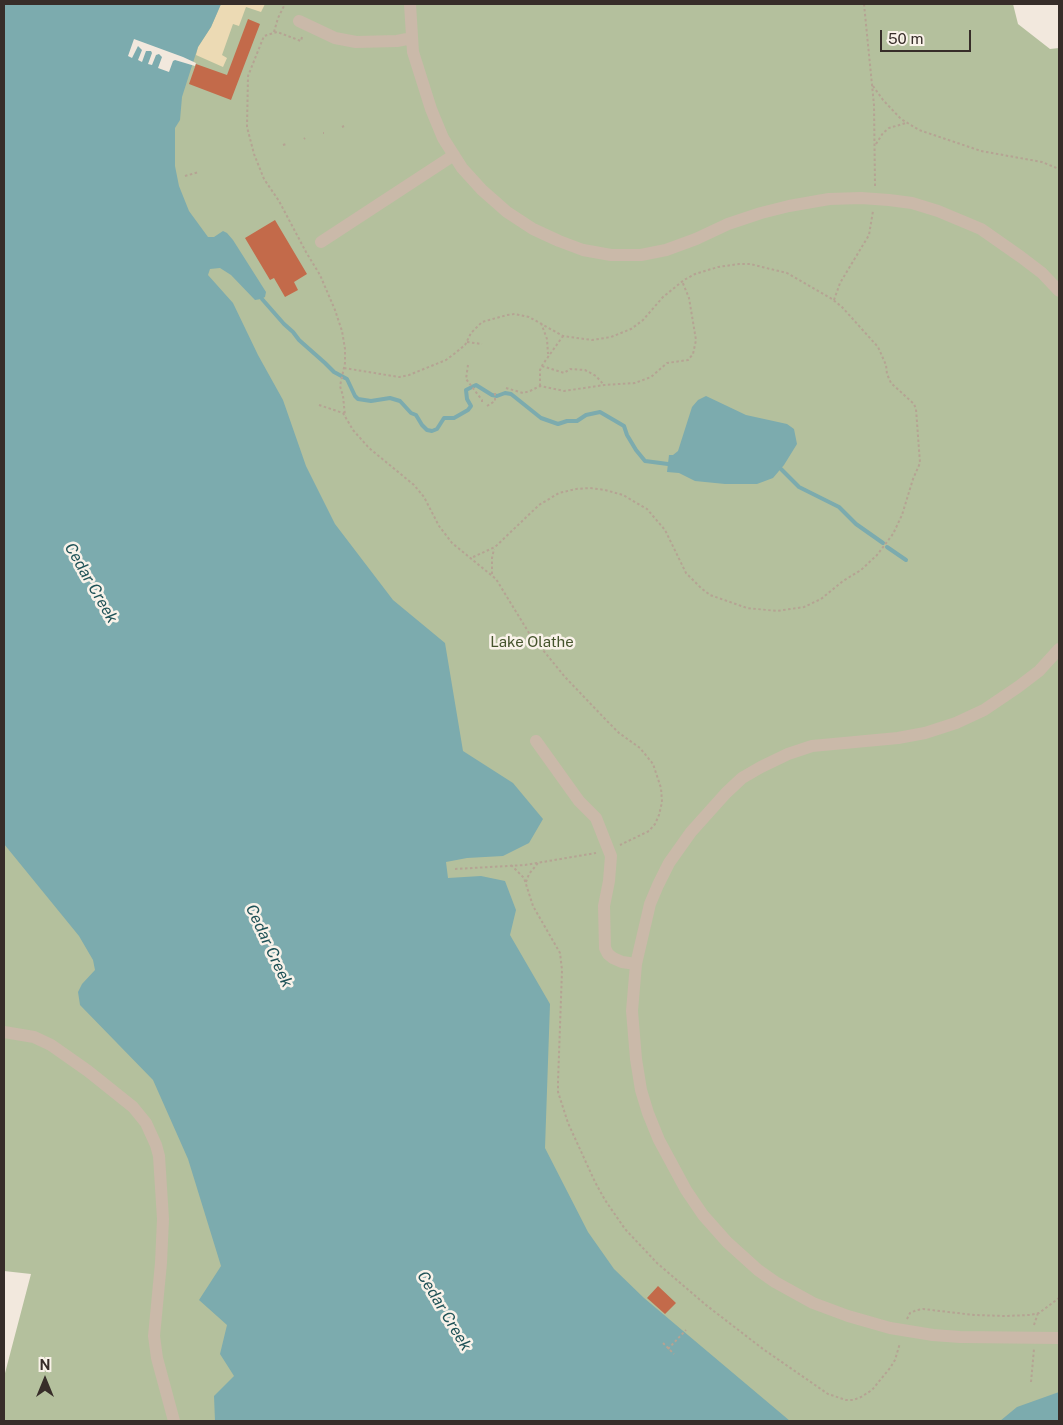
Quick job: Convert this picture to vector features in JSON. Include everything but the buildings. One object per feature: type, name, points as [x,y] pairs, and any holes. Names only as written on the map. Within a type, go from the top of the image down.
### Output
[{"type":"street","points":[[410,4],[413,52],[431,109],[443,138],[462,168],[482,190],[507,212],[533,229],[583,250],[611,255],[641,255],[666,250],[728,224],[789,206],[829,199],[861,198],[888,200],[912,203],[938,211],[981,229],[1028,262],[1059,291]]},
{"type":"street","points":[[303,23],[335,38],[356,42],[397,42],[412,38]]},
{"type":"street","points":[[322,242],[454,155]]},
{"type":"street","points":[[1059,649],[1038,671],[1018,687],[984,710],[956,723],[925,733],[898,738],[812,746],[770,762],[742,778],[699,822],[679,846],[669,863],[650,904],[636,964],[632,1003],[633,1034],[640,1083],[648,1113],[659,1140],[686,1190],[703,1215],[741,1256],[775,1282],[813,1303],[848,1316],[890,1328],[960,1337],[1059,1338]]},
{"type":"street","points":[[536,740],[579,801],[596,818],[611,856],[604,906],[605,948],[613,958],[636,964]]},
{"type":"street","points":[[4,1032],[34,1037],[52,1045],[134,1107],[146,1122],[159,1156],[163,1219],[154,1336],[157,1358],[174,1421]]},
{"type":"path","points":[[274,32],[285,4]]},
{"type":"path","points":[[864,4],[873,86],[875,193]]},
{"type":"path","points":[[303,23],[301,41],[282,33],[274,32],[264,36],[248,76],[248,127],[254,154],[264,180],[279,201],[326,287],[340,322],[344,340],[344,368],[340,380],[345,416]]},
{"type":"path","points":[[873,86],[893,112],[906,123],[932,136],[981,151],[1042,162],[1059,169]]},
{"type":"path","points":[[875,146],[883,133],[889,128],[906,123]]},
{"type":"path","points":[[184,176],[199,172]]},
{"type":"path","points":[[834,300],[847,272],[859,255],[869,235],[874,206]]},
{"type":"path","points":[[344,368],[404,377],[446,360],[460,350],[471,332],[482,322],[500,316],[515,314],[541,323],[563,336],[580,339],[603,339],[631,329],[643,320],[682,281],[695,274],[718,267],[739,264],[755,265],[787,273],[834,300],[853,318],[878,347],[886,365],[890,383],[914,404],[918,424],[920,463],[902,515],[884,547],[861,570],[843,581],[821,599],[804,607],[777,611],[747,608],[710,595],[694,581],[680,563],[665,530],[648,509],[623,495],[605,490],[590,488],[569,490],[549,499],[515,526],[495,547],[471,558]]},
{"type":"path","points":[[506,388],[523,393],[540,386],[564,391],[635,383],[651,377],[667,363],[688,360],[693,354],[696,340],[692,309],[682,281]]},
{"type":"path","points":[[541,323],[547,339],[548,356]]},
{"type":"path","points":[[540,386],[542,366],[563,336]]},
{"type":"path","points":[[466,341],[482,344]]},
{"type":"path","points":[[468,365],[466,379],[482,400],[482,404]]},
{"type":"path","points":[[542,366],[564,373],[570,369],[585,370],[596,376],[604,385]]},
{"type":"path","points":[[487,406],[494,403],[496,398],[495,392]]},
{"type":"path","points":[[319,405],[343,413],[353,430],[369,448],[414,485],[424,497],[452,543],[492,574],[529,633],[565,677],[608,722],[640,748],[653,764],[662,802],[655,824],[649,831],[616,846]]},
{"type":"path","points":[[492,574],[491,565],[495,547]]},
{"type":"path","points":[[455,869],[538,863],[599,852]]},
{"type":"path","points":[[526,882],[529,874],[538,863]]},
{"type":"path","points":[[512,865],[526,882],[533,906],[558,946],[561,960],[558,1082],[562,1105],[575,1142],[586,1165],[605,1200],[625,1229],[657,1263],[706,1305],[763,1349],[817,1387],[838,1398],[853,1400],[872,1390],[895,1360],[901,1337]]},
{"type":"path","points":[[904,1325],[910,1313],[918,1310],[1004,1316],[1038,1313],[1059,1298]]},
{"type":"path","points":[[1034,1332],[1034,1324],[1038,1313]]},
{"type":"path","points":[[668,1348],[686,1330]]},
{"type":"path","points":[[663,1343],[674,1354]]},
{"type":"path","points":[[1031,1382],[1034,1345]]},
{"type":"green space","name":"Lake Olathe","points":[[4,4],[1013,4],[1018,24],[1050,49],[1059,48],[1059,1421],[4,1421],[4,1377],[31,1274],[4,1271]]},
{"type":"sand","points":[[221,4],[265,4],[261,12],[246,7],[239,26],[233,24],[222,55],[227,58],[223,67],[196,55],[198,47],[211,27]]},
{"type":"water","name":"Lake Olathe","points":[[4,4],[221,4],[211,27],[198,47],[182,97],[180,120],[175,128],[175,166],[179,186],[189,211],[208,237],[214,237],[223,231],[227,233],[266,292],[265,297],[255,300],[231,275],[220,268],[210,269],[208,275],[233,303],[258,355],[283,400],[306,466],[335,524],[393,600],[445,643],[463,751],[513,783],[543,819],[529,843],[503,856],[467,858],[446,862],[448,878],[481,876],[505,881],[516,910],[510,935],[550,1004],[545,1148],[588,1232],[614,1269],[644,1298],[790,1421],[215,1421],[214,1396],[234,1376],[220,1354],[227,1325],[199,1300],[221,1266],[188,1159],[153,1080],[80,1005],[78,992],[82,984],[95,970],[93,960],[79,936],[4,844]]},
{"type":"water","points":[[706,396],[746,415],[787,424],[794,429],[797,444],[773,478],[757,484],[725,484],[695,481],[679,473],[667,472],[669,455],[673,455],[678,451],[692,407],[698,400]]},
{"type":"water","points":[[1059,1392],[1059,1421],[1000,1421],[1017,1407]]},
{"type":"pier","points":[[134,39],[183,57],[196,63],[195,66],[175,60],[169,72],[158,68],[162,57],[159,54],[156,55],[152,65],[148,64],[151,51],[146,51],[142,62],[138,60],[142,50],[138,46],[132,58],[128,56]]},
{"type":"waterway","points":[[262,299],[299,340],[334,372],[347,379],[358,399],[371,401],[390,398],[400,401],[411,413],[416,415],[427,430],[437,429],[444,418],[454,418],[468,410],[471,406],[467,399],[466,390],[476,385],[492,395],[511,394],[541,418],[558,424],[567,421],[577,421],[586,415],[600,412],[624,426],[627,435],[645,461],[668,464]]},
{"type":"waterway","points":[[781,469],[799,487],[839,507],[856,524],[883,543]]},
{"type":"waterway","points":[[887,547],[906,560]]},
{"type":"water label","name":"Cedar Creek","points":[[91,583]]},
{"type":"water label","name":"Cedar Creek","points":[[269,946]]},
{"type":"water label","name":"Cedar Creek","points":[[444,1311]]}]
